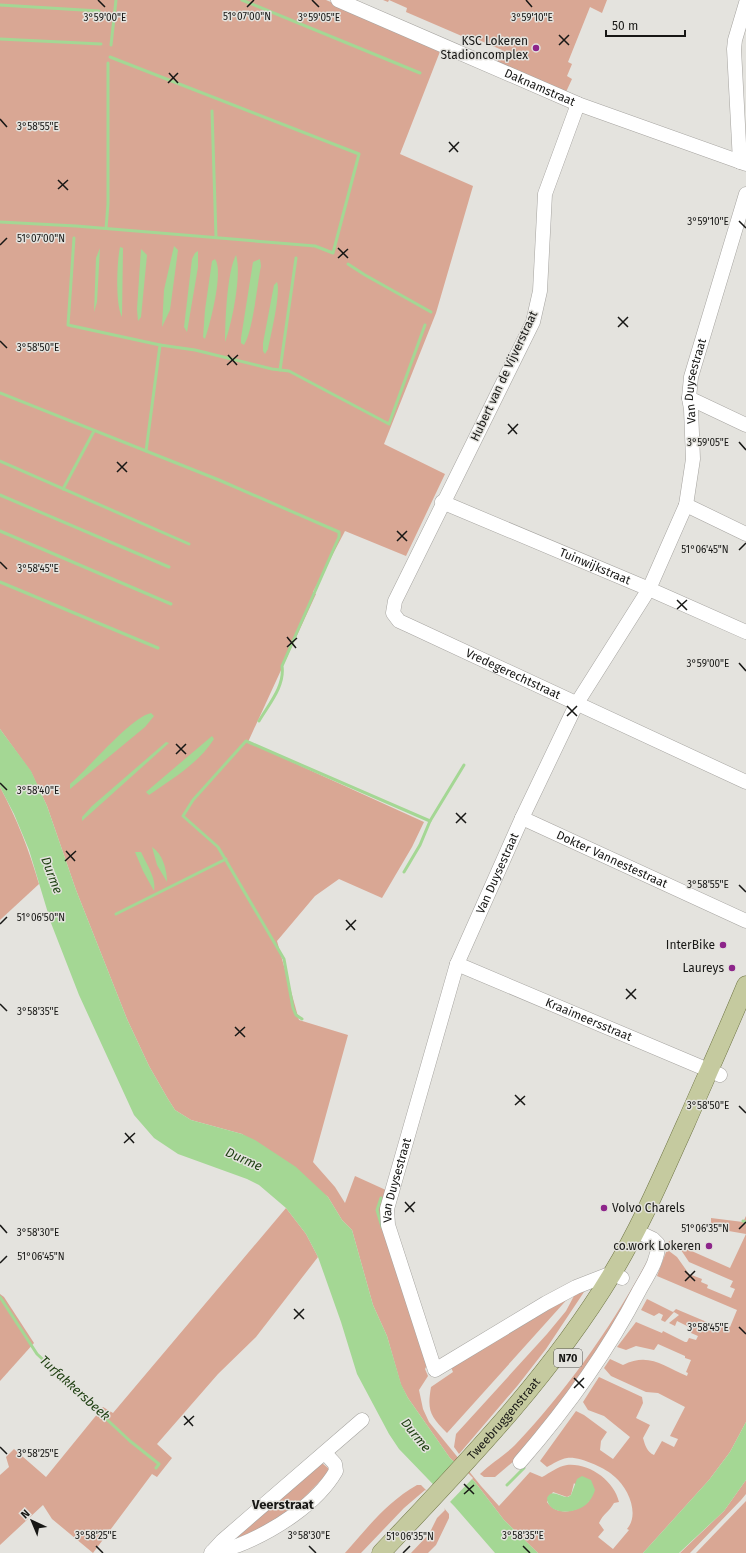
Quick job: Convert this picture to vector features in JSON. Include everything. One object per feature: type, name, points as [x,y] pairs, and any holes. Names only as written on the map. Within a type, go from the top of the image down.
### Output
[{"type":"main road","name":"Tweebruggenstraat","points":[[714,1073],[746,985]]},
{"type":"main road","name":"Tweebruggenstraat","points":[[392,1553],[436,1501],[470,1465],[513,1426],[575,1349],[641,1233],[662,1177],[714,1073],[746,1014]]},
{"type":"main road","name":"Tweebruggenstraat","points":[[381,1553],[436,1501]]},
{"type":"street","name":"Daknamstraat","points":[[338,0],[578,104],[743,163]]},
{"type":"street","points":[[743,163],[734,49],[735,40],[746,3]]},
{"type":"street","name":"Hubert van de Vijverstraat","points":[[393,613],[395,601],[442,502],[533,322],[540,291],[545,194],[578,104]]},
{"type":"street","name":"Van Duysestraat","points":[[617,1276],[576,1286],[435,1370],[388,1225],[387,1209],[457,964],[522,818],[577,703],[649,589],[686,505],[693,459],[691,409],[689,398],[691,377],[746,194]]},
{"type":"street","points":[[689,398],[746,425]]},
{"type":"street","name":"Tuinwijkstraat","points":[[442,502],[649,589],[746,632]]},
{"type":"street","points":[[686,505],[746,534]]},
{"type":"street","name":"Vredegerechtstraat","points":[[393,613],[399,621],[746,782]]},
{"type":"street","name":"Dokter Vannestestraat","points":[[522,818],[746,921]]},
{"type":"street","name":"Kraaimeersstraat","points":[[457,964],[714,1073]]},
{"type":"street","points":[[520,1462],[548,1429],[593,1370],[629,1310],[658,1256],[658,1244],[641,1233]]},
{"type":"street","points":[[211,1552],[362,1420]]},
{"type":"street","points":[[211,1552],[238,1546],[294,1515],[317,1494],[336,1470],[335,1464],[325,1453]]},
{"type":"shaded area","points":[[0,0],[326,0],[441,49],[400,154],[473,186],[436,313],[384,444],[445,474],[406,556],[345,531],[313,592],[316,594],[248,742],[424,822],[412,847],[382,898],[339,879],[315,896],[277,941],[299,1020],[348,1035],[313,1162],[335,1187],[345,1203],[355,1176],[388,1191],[381,1214],[428,1363],[425,1369],[428,1376],[419,1390],[423,1409],[429,1422],[499,1506],[530,1472],[542,1477],[557,1468],[567,1465],[576,1465],[592,1470],[600,1475],[612,1487],[619,1502],[614,1503],[599,1523],[604,1530],[598,1537],[613,1549],[629,1530],[627,1529],[631,1523],[632,1516],[631,1502],[628,1494],[620,1482],[605,1470],[592,1463],[578,1459],[567,1458],[559,1460],[547,1467],[540,1461],[576,1411],[607,1432],[601,1441],[600,1450],[613,1459],[630,1437],[604,1416],[588,1410],[583,1402],[599,1377],[642,1397],[643,1403],[636,1418],[650,1425],[643,1438],[650,1452],[654,1455],[662,1441],[674,1447],[678,1439],[670,1436],[685,1407],[658,1393],[646,1392],[611,1376],[604,1368],[610,1359],[623,1365],[632,1361],[648,1360],[687,1376],[688,1373],[686,1372],[691,1360],[658,1344],[654,1350],[636,1346],[626,1350],[617,1347],[636,1322],[662,1333],[663,1331],[685,1342],[687,1342],[689,1338],[696,1340],[698,1336],[691,1333],[693,1329],[677,1321],[675,1326],[669,1323],[679,1315],[674,1312],[665,1322],[661,1320],[663,1315],[659,1313],[654,1316],[641,1310],[647,1299],[673,1312],[676,1309],[721,1328],[723,1324],[730,1327],[737,1310],[657,1276],[666,1252],[669,1251],[677,1257],[689,1274],[702,1279],[701,1282],[708,1285],[707,1288],[731,1298],[735,1289],[730,1287],[733,1281],[689,1262],[681,1250],[668,1243],[669,1241],[730,1268],[746,1234],[746,1422],[730,1452],[709,1480],[643,1553],[538,1553],[504,1520],[475,1482],[450,1458],[408,1398],[401,1385],[387,1336],[373,1305],[352,1230],[342,1220],[328,1197],[242,1134],[191,1120],[175,1110],[149,1066],[127,1019],[76,890],[47,806],[31,772],[0,729]],"holes":[[[574,1483],[589,1501],[579,1508],[568,1511],[556,1510],[547,1502],[553,1492],[567,1497],[571,1495]]]},
{"type":"shaded area","name":"KSC Lokeren Stadioncomplex","points":[[389,0],[607,0],[602,13],[590,7],[568,62],[572,64],[567,76],[572,79],[566,92],[497,63],[502,50],[472,37],[471,40],[406,12],[407,8]]},
{"type":"shaded area","points":[[0,787],[22,835],[39,884],[0,920]]},
{"type":"shaded area","points":[[286,1208],[306,1234],[318,1257],[256,1337],[218,1374],[157,1444],[172,1458],[157,1477],[152,1474],[93,1553],[52,1519],[43,1505],[0,1545],[0,1475],[9,1467],[6,1457],[14,1449],[46,1477],[103,1407],[113,1413]]},
{"type":"shaded area","points":[[746,1216],[746,1234],[723,1230],[711,1223],[711,1218],[743,1222]]},
{"type":"shaded area","points":[[654,1248],[612,1331],[521,1455],[495,1477],[484,1477],[480,1474],[515,1445],[574,1376],[609,1326]]},
{"type":"shaded area","points":[[586,1289],[546,1349],[518,1385],[459,1454],[454,1447],[456,1434],[547,1334],[566,1311],[575,1294]]},
{"type":"shaded area","points":[[0,1294],[4,1297],[34,1343],[0,1381]]},
{"type":"shaded area","points":[[571,1295],[447,1433],[433,1417],[429,1402],[431,1387],[453,1372],[450,1365]]},
{"type":"shaded area","points":[[322,1463],[328,1468],[328,1473],[287,1515],[256,1531],[228,1541]]},
{"type":"shaded area","points":[[746,1480],[746,1494],[741,1500],[690,1553],[680,1553],[724,1511]]},
{"type":"shaded area","points":[[417,1485],[421,1485],[427,1491],[425,1490],[404,1508],[361,1553],[345,1553],[387,1507]]},
{"type":"shaded area","points":[[746,1501],[746,1553],[696,1553]]},
{"type":"shaded area","points":[[444,1508],[449,1514],[449,1518],[436,1545],[428,1553],[411,1553],[429,1534],[437,1518],[445,1510]]},
{"type":"water","points":[[174,246],[178,250],[170,310],[162,327],[164,290]]},
{"type":"water","points":[[120,247],[123,248],[122,317],[118,303],[117,272]]},
{"type":"water","points":[[100,248],[97,302],[94,312],[96,258]]},
{"type":"water","points":[[141,249],[147,255],[141,317],[138,321],[137,309]]},
{"type":"water","points":[[198,251],[198,267],[187,332],[184,327],[192,259]]},
{"type":"water","points":[[236,255],[238,263],[237,286],[231,323],[225,342],[226,310],[230,273]]},
{"type":"water","points":[[215,259],[218,274],[217,286],[213,310],[205,339],[203,337],[205,310],[212,261]]},
{"type":"water","points":[[260,259],[261,266],[252,319],[244,345],[241,343],[241,338],[253,262]]},
{"type":"water","points":[[277,282],[278,295],[275,314],[268,349],[265,354],[263,351],[263,343],[274,285]]},
{"type":"water","points":[[151,713],[154,716],[145,727],[70,789],[70,784],[121,733],[142,717]]},
{"type":"water","name":"Durme","points":[[0,729],[31,771],[47,806],[76,890],[127,1019],[149,1066],[175,1110],[191,1120],[242,1134],[255,1140],[296,1167],[328,1197],[342,1220],[352,1230],[373,1305],[387,1336],[401,1384],[408,1398],[450,1458],[475,1482],[504,1520],[538,1553],[495,1553],[455,1507],[399,1449],[389,1434],[357,1374],[341,1322],[318,1257],[306,1234],[286,1208],[259,1185],[247,1179],[178,1154],[154,1138],[134,1115],[79,995],[51,923],[29,850],[14,814],[0,787]]},
{"type":"water","points":[[212,736],[214,739],[208,748],[193,763],[176,777],[149,795],[146,792]]},
{"type":"water","points":[[166,742],[169,743],[82,821],[82,817],[92,806]]},
{"type":"water","points":[[152,847],[161,857],[166,872],[167,882],[157,865]]},
{"type":"water","points":[[135,852],[141,852],[153,876],[155,886],[154,891],[143,871]]},
{"type":"water","points":[[746,1422],[746,1480],[724,1511],[679,1553],[643,1553],[709,1480],[730,1452]]},
{"type":"water","points":[[582,1476],[591,1480],[595,1490],[588,1503],[574,1511],[556,1510],[548,1504],[547,1498],[553,1493],[565,1497],[571,1495],[577,1479]]},
{"type":"pier","points":[[456,1461],[473,1478],[449,1503],[432,1486]]},
{"type":"waterway","points":[[111,45],[116,0]]},
{"type":"waterway","points":[[242,0],[420,73]]},
{"type":"waterway","points":[[0,5],[99,11]]},
{"type":"waterway","points":[[0,39],[101,44]]},
{"type":"waterway","points":[[0,222],[76,226],[315,246],[333,253],[359,154],[110,57]]},
{"type":"waterway","points":[[106,228],[108,204],[108,63]]},
{"type":"waterway","points":[[212,111],[216,237]]},
{"type":"waterway","points":[[74,238],[68,325],[160,345],[146,451]]},
{"type":"waterway","points":[[280,370],[296,258]]},
{"type":"waterway","points":[[348,264],[431,312]]},
{"type":"waterway","points":[[160,345],[195,350],[272,369],[289,371],[389,424],[425,325]]},
{"type":"waterway","points":[[0,393],[219,480],[339,532],[339,537],[282,666],[279,688],[259,721]]},
{"type":"waterway","points":[[63,489],[94,431]]},
{"type":"waterway","points":[[0,461],[189,544]]},
{"type":"waterway","points":[[0,495],[169,567]]},
{"type":"waterway","points":[[0,531],[171,604]]},
{"type":"waterway","points":[[0,582],[158,648]]},
{"type":"waterway","points":[[302,1019],[296,1015],[293,1008],[284,959],[218,847],[183,816],[193,800],[246,741],[430,821],[420,845],[404,872]]},
{"type":"waterway","points":[[430,821],[464,765]]},
{"type":"waterway","points":[[116,914],[226,859]]},
{"type":"waterway","points":[[381,1198],[377,1210],[382,1227]]},
{"type":"waterway","name":"Turfakkersbeek","points":[[0,1297],[37,1354],[130,1441],[159,1464],[156,1468]]},
{"type":"waterway","points":[[507,1485],[524,1468]]},
{"type":"place","name":"KSC Lokeren Stadioncomplex","points":[[536,48]]},
{"type":"place","name":"InterBike","points":[[723,945]]},
{"type":"place","name":"Laureys","points":[[732,968]]},
{"type":"place","name":"Volvo Charels","points":[[604,1208]]},
{"type":"place","name":"co.work Lokeren","points":[[709,1246]]},
{"type":"district","name":"Veerstraat","points":[[283,1504]]}]
